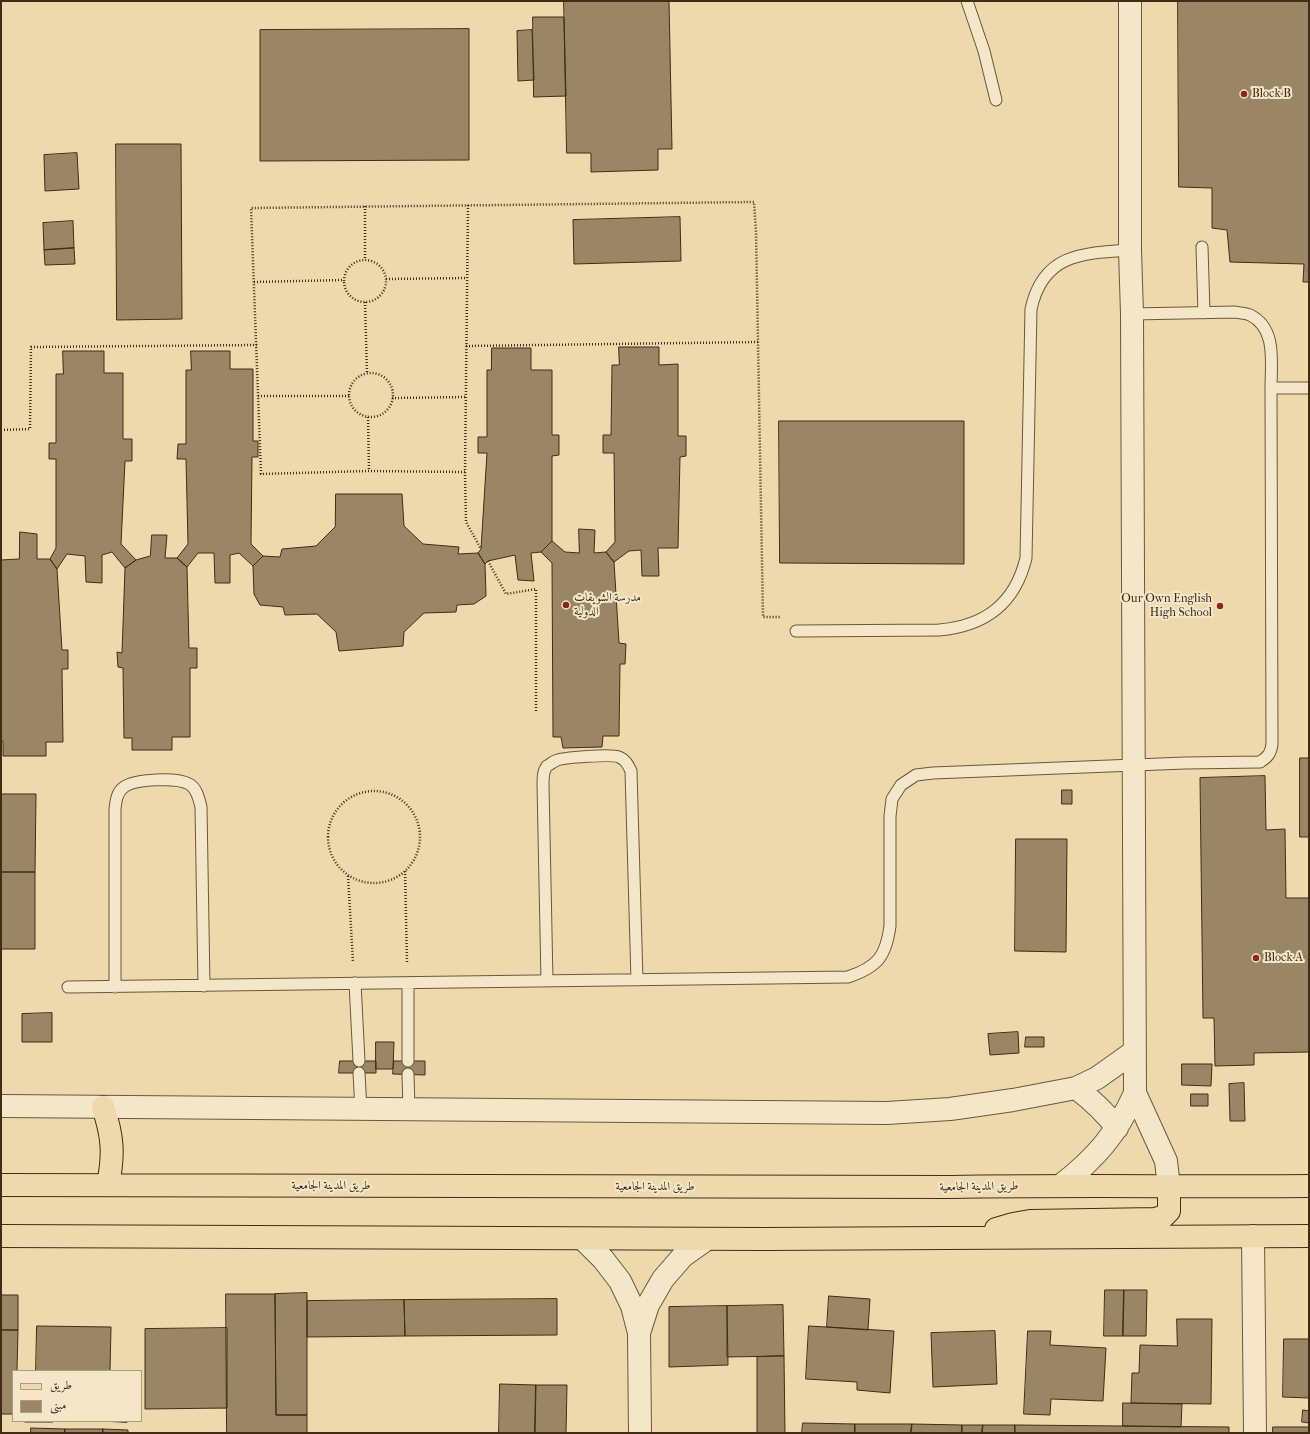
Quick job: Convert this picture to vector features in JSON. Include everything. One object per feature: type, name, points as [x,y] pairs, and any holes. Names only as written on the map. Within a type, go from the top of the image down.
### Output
[{"type":"main road","points":[[104,1107],[112,1142],[112,1164],[108,1185]]},
{"type":"main road","name":"طريق المدينة الجامعية","points":[[1,1185],[935,1187],[1309,1186]]},
{"type":"main road","points":[[979,1238],[1001,1228],[1030,1221],[1155,1220],[1163,1217],[1169,1212],[1169,1187]]},
{"type":"main road","points":[[1,1236],[583,1239],[1309,1236]]},
{"type":"street","points":[[1060,1186],[1101,1150],[1117,1128],[1135,1093],[1130,1]]},
{"type":"street","points":[[1,1106],[887,1113],[950,1109],[1013,1100],[1076,1088],[1097,1078],[1135,1051]]},
{"type":"street","points":[[1076,1088],[1092,1099],[1117,1128]]},
{"type":"street","points":[[1135,1093],[1166,1161],[1169,1187]]},
{"type":"street","points":[[1253,1236],[1255,1433]]},
{"type":"street","points":[[583,1239],[603,1259],[620,1281],[632,1306],[639,1333],[640,1433]]},
{"type":"street","points":[[639,1333],[648,1304],[663,1279],[682,1256],[707,1239]]},
{"type":"lane","points":[[967,1],[984,50],[996,100]]},
{"type":"lane","points":[[1202,247],[1204,312]]},
{"type":"lane","points":[[796,631],[955,629],[970,625],[984,618],[997,609],[1008,598],[1017,585],[1026,558],[1031,309],[1034,294],[1041,282],[1051,270],[1063,262],[1077,256],[1092,253],[1130,250]]},
{"type":"lane","points":[[68,987],[848,977],[865,971],[878,959],[887,944],[890,926],[890,816],[892,799],[901,785],[916,775],[933,773],[1184,763],[1260,762],[1267,758],[1271,752],[1271,388],[1269,336],[1262,323],[1249,314],[1235,312],[1204,312],[1132,314]]},
{"type":"lane","points":[[1271,388],[1309,388]]},
{"type":"lane","points":[[548,981],[543,775],[547,766],[555,761],[609,756],[619,757],[627,762],[631,771],[637,980]]},
{"type":"lane","points":[[115,986],[116,797],[124,787],[136,782],[176,780],[189,784],[198,794],[201,808],[204,986]]},
{"type":"lane","points":[[355,983],[359,1061]]},
{"type":"lane","points":[[408,983],[408,1061]]},
{"type":"lane","points":[[359,1073],[361,1110]]},
{"type":"lane","points":[[408,1074],[409,1110]]},
{"type":"path","points":[[465,472],[369,471],[261,474],[252,208],[754,202],[756,232],[763,617],[786,617]]},
{"type":"path","points":[[468,205],[465,472],[466,522],[481,549]]},
{"type":"path","points":[[365,206],[365,259]]},
{"type":"path","points":[[365,259],[375,261],[383,269],[386,279],[385,288],[380,295],[373,300],[365,302],[356,300],[350,296],[345,288],[343,280],[345,272],[350,265],[365,259]]},
{"type":"path","points":[[386,279],[467,278]]},
{"type":"path","points":[[254,282],[343,280]]},
{"type":"path","points":[[365,302],[367,374]]},
{"type":"path","points":[[466,346],[758,342]]},
{"type":"path","points":[[1,430],[30,429],[31,347],[256,345]]},
{"type":"path","points":[[367,374],[381,376],[391,387],[392,398],[388,408],[383,414],[368,417],[354,410],[350,404],[350,388],[353,382],[360,376],[367,374]]},
{"type":"path","points":[[258,396],[349,396]]},
{"type":"path","points":[[392,398],[466,397]]},
{"type":"path","points":[[368,417],[369,471]]},
{"type":"path","points":[[488,561],[506,594],[536,589],[536,712]]},
{"type":"path","points":[[371,791],[383,792],[395,796],[405,803],[413,813],[418,825],[420,837],[418,850],[413,861],[405,871],[395,878],[383,882],[371,883],[359,881],[348,875],[338,866],[332,856],[328,844],[328,831],[331,819],[338,808],[347,800],[358,794],[371,791]]},
{"type":"path","points":[[405,871],[408,983]]},
{"type":"path","points":[[348,875],[355,983]]},
{"type":"building","points":[[564,1],[669,1],[672,149],[658,149],[658,170],[591,172],[591,153],[567,153]]},
{"type":"building","name":"Block B","points":[[1178,1],[1309,1],[1309,282],[1303,282],[1304,264],[1230,262],[1227,230],[1212,228],[1212,188],[1179,187]]},
{"type":"building","points":[[533,17],[564,17],[566,96],[534,97]]},
{"type":"building","points":[[469,29],[469,160],[260,161],[260,30]]},
{"type":"building","points":[[532,30],[534,80],[518,81],[517,31]]},
{"type":"building","points":[[116,144],[181,144],[182,319],[117,320]]},
{"type":"building","points":[[77,153],[79,189],[45,191],[44,155]]},
{"type":"building","points":[[680,217],[681,261],[574,264],[573,220]]},
{"type":"building","points":[[73,221],[74,248],[44,250],[43,223]]},
{"type":"building","points":[[74,248],[75,264],[45,265],[44,250]]},
{"type":"building","points":[[619,347],[659,347],[659,365],[678,364],[678,436],[686,436],[686,456],[680,457],[678,548],[658,548],[659,576],[642,576],[641,550],[629,551],[614,562],[606,552],[615,542],[614,453],[603,453],[603,435],[611,435],[612,365],[619,365]]},
{"type":"building","points":[[492,348],[531,348],[531,370],[552,370],[552,435],[559,435],[559,455],[552,456],[552,541],[541,552],[531,553],[534,581],[518,580],[515,555],[488,561],[485,564],[478,553],[481,549],[487,453],[478,453],[478,437],[487,437],[487,370],[491,370]]},
{"type":"building","points":[[63,351],[104,351],[104,373],[123,373],[123,439],[132,439],[132,461],[125,461],[121,544],[136,560],[125,568],[112,552],[102,555],[102,583],[86,582],[85,556],[67,554],[57,569],[50,559],[56,548],[56,459],[49,459],[49,443],[56,443],[56,374],[63,374]]},
{"type":"building","points":[[191,351],[230,351],[230,369],[253,369],[253,441],[258,441],[258,457],[252,457],[251,544],[263,556],[253,566],[239,553],[230,555],[230,583],[215,583],[214,553],[198,553],[187,567],[177,558],[188,544],[186,459],[177,459],[178,444],[186,444],[186,370],[191,370]]},
{"type":"building","points":[[779,421],[964,421],[964,564],[780,563]]},
{"type":"building","points":[[336,494],[402,494],[404,526],[423,544],[459,547],[458,554],[478,553],[485,564],[486,596],[474,604],[457,605],[456,612],[424,613],[404,632],[403,646],[339,651],[336,632],[317,614],[285,615],[283,607],[260,605],[254,594],[253,566],[263,556],[280,557],[282,549],[316,546],[335,527]]},
{"type":"building","points":[[579,529],[595,530],[594,553],[606,552],[614,562],[619,643],[626,644],[625,664],[620,664],[619,736],[603,736],[602,747],[563,748],[561,737],[553,737],[552,563],[541,552],[552,541],[565,552],[579,553]]},
{"type":"building","points":[[20,532],[37,534],[37,559],[50,559],[57,569],[62,650],[68,650],[68,669],[62,669],[63,742],[46,742],[46,756],[3,756],[3,741],[1,741],[1,560],[19,559]]},
{"type":"building","points":[[152,535],[167,535],[165,558],[177,558],[187,567],[189,648],[197,648],[197,668],[190,668],[190,737],[172,737],[172,750],[132,750],[132,738],[124,738],[123,668],[118,667],[117,652],[122,653],[125,568],[136,560],[150,556]]},
{"type":"building","points":[[1300,758],[1309,758],[1309,837],[1300,837]]},
{"type":"building","name":"Block A","points":[[1265,776],[1266,830],[1285,829],[1286,898],[1309,898],[1309,1052],[1254,1053],[1254,1065],[1215,1066],[1214,1018],[1203,1018],[1200,778]]},
{"type":"building","points":[[1062,790],[1072,790],[1072,804],[1062,804]]},
{"type":"building","points":[[1,794],[36,794],[35,872],[1,872]]},
{"type":"building","points":[[1016,839],[1067,839],[1066,952],[1015,951]]},
{"type":"building","points":[[1,872],[35,872],[35,949],[1,949]]},
{"type":"building","points":[[52,1013],[52,1042],[22,1042],[22,1014]]},
{"type":"building","points":[[1018,1032],[1019,1053],[990,1055],[988,1034]]},
{"type":"building","points":[[1026,1037],[1044,1037],[1044,1047],[1025,1047]]},
{"type":"building","points":[[376,1042],[394,1042],[393,1069],[376,1069]]},
{"type":"building","points":[[340,1061],[376,1061],[376,1073],[339,1073]]},
{"type":"building","points":[[394,1061],[425,1061],[425,1075],[393,1074]]},
{"type":"building","points":[[1182,1064],[1212,1064],[1211,1086],[1182,1085]]},
{"type":"building","points":[[1244,1083],[1245,1121],[1230,1121],[1229,1084]]},
{"type":"building","points":[[1191,1094],[1208,1094],[1208,1106],[1191,1106]]},
{"type":"building","points":[[1105,1290],[1124,1290],[1123,1336],[1104,1336]]},
{"type":"building","points":[[1124,1290],[1147,1290],[1146,1336],[1123,1336]]},
{"type":"building","points":[[307,1293],[307,1415],[276,1415],[275,1294]]},
{"type":"building","points":[[226,1294],[275,1294],[276,1415],[307,1415],[307,1433],[227,1433]]},
{"type":"building","points":[[1,1295],[18,1295],[18,1330],[1,1330]]},
{"type":"building","points":[[829,1296],[870,1299],[868,1330],[827,1327]]},
{"type":"building","points":[[557,1299],[557,1335],[405,1336],[404,1300]]},
{"type":"building","points":[[404,1300],[405,1336],[307,1337],[307,1301]]},
{"type":"building","points":[[783,1305],[784,1356],[727,1357],[727,1306]]},
{"type":"building","points":[[727,1306],[728,1365],[669,1367],[669,1307]]},
{"type":"building","points":[[1177,1319],[1212,1319],[1211,1404],[1131,1403],[1132,1373],[1139,1373],[1140,1345],[1177,1346]]},
{"type":"building","points":[[37,1326],[111,1327],[110,1370],[36,1370]]},
{"type":"building","points":[[809,1326],[894,1331],[890,1393],[857,1390],[857,1382],[806,1379]]},
{"type":"building","points":[[227,1328],[227,1408],[145,1409],[145,1329]]},
{"type":"building","points":[[1,1330],[18,1330],[17,1370],[12,1370],[12,1414],[1,1414]]},
{"type":"building","points":[[995,1331],[997,1384],[933,1387],[931,1333]]},
{"type":"building","points":[[1028,1331],[1051,1331],[1050,1345],[1106,1348],[1103,1401],[1051,1399],[1050,1415],[1024,1414]]},
{"type":"building","points":[[1284,1339],[1309,1339],[1309,1398],[1283,1397]]},
{"type":"building","points":[[784,1356],[785,1433],[757,1433],[757,1357]]},
{"type":"building","points":[[500,1384],[536,1385],[535,1433],[499,1433]]},
{"type":"building","points":[[536,1385],[567,1385],[566,1433],[535,1433]]},
{"type":"building","points":[[1123,1403],[1182,1404],[1181,1427],[1123,1426]]},
{"type":"building","points":[[1303,1410],[1309,1411],[1309,1423],[1302,1422]]},
{"type":"building","points":[[803,1423],[855,1424],[855,1433],[802,1433]]},
{"type":"building","points":[[855,1424],[912,1424],[911,1433],[855,1433]]},
{"type":"building","points":[[912,1424],[962,1425],[962,1433],[911,1433]]},
{"type":"building","points":[[962,1425],[983,1425],[982,1433],[962,1433]]},
{"type":"building","points":[[983,1425],[1015,1425],[1015,1433],[982,1433]]},
{"type":"building","points":[[1015,1425],[1229,1427],[1229,1433],[1015,1433]]},
{"type":"building","points":[[1273,1427],[1309,1427],[1309,1433],[1273,1433]]},
{"type":"building","points":[[31,1428],[65,1429],[65,1433],[31,1433]]},
{"type":"building","points":[[65,1429],[103,1429],[103,1433],[65,1433]]},
{"type":"building","points":[[103,1429],[128,1430],[128,1433],[103,1433]]},
{"type":"place","name":"Block B","points":[[1244,94]]},
{"type":"place","name":"مدرسة الشويفات الدولية","points":[[566,605]]},
{"type":"place","name":"Our Own English High School","points":[[1220,606]]},
{"type":"place","name":"Block A","points":[[1256,958]]}]
